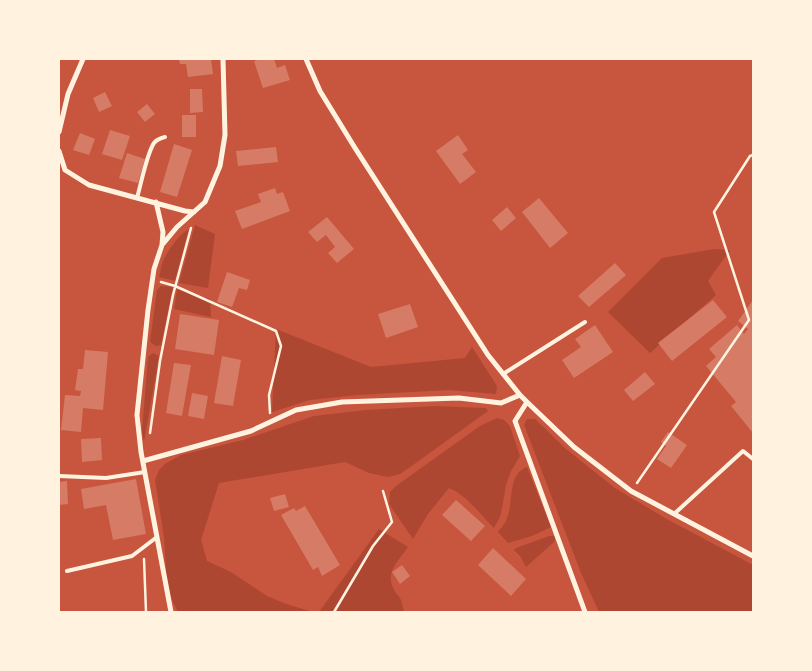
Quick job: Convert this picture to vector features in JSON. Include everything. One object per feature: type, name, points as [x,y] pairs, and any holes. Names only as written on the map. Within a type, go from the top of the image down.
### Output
[{"type":"street","points":[[59,132],[68,94],[83,59]]},
{"type":"street","points":[[162,245],[177,227],[206,202],[220,166],[225,135],[223,59]]},
{"type":"street","points":[[306,59],[320,91],[355,148],[488,355],[520,395],[574,446],[631,491],[753,556]]},
{"type":"street","points":[[59,151],[65,170],[89,185],[194,212]]},
{"type":"street","points":[[156,202],[163,232],[162,245],[152,279],[137,415],[141,452],[171,612]]},
{"type":"street","points":[[143,461],[251,430],[296,410],[342,402],[459,398],[500,403],[520,395]]},
{"type":"street","points":[[527,402],[515,421],[585,612]]},
{"type":"lane","points":[[137,198],[154,143],[165,137]]},
{"type":"lane","points":[[504,374],[585,322]]},
{"type":"lane","points":[[674,514],[743,451],[753,459]]},
{"type":"lane","points":[[59,476],[106,478],[145,472]]},
{"type":"lane","points":[[67,571],[132,556],[157,537]]},
{"type":"path","points":[[631,491],[749,320],[714,212],[750,156],[753,155]]},
{"type":"path","points":[[141,452],[149,441],[160,361],[175,286],[192,227],[194,212]]},
{"type":"path","points":[[152,279],[175,286],[276,330],[281,346],[270,395],[270,422]]},
{"type":"path","points":[[334,612],[373,546],[392,522],[382,491]]},
{"type":"path","points":[[144,547],[146,612]]},
{"type":"shaded area","points":[[195,225],[215,234],[208,288],[179,283]]},
{"type":"shaded area","points":[[189,229],[175,281],[159,277],[162,263],[168,252]]},
{"type":"shaded area","points":[[714,249],[730,250],[708,281],[716,295],[650,353],[608,312],[662,258]]},
{"type":"shaded area","points":[[161,286],[173,287],[161,345],[156,346],[150,342],[157,290]]},
{"type":"shaded area","points":[[177,289],[210,299],[211,317],[174,309]]},
{"type":"shaded area","points":[[276,329],[371,367],[465,358],[472,347],[497,386],[496,394],[448,390],[358,395],[310,400],[272,412]]},
{"type":"shaded area","points":[[153,353],[159,356],[144,442],[142,432],[148,357]]},
{"type":"shaded area","points":[[435,406],[486,408],[488,411],[400,474],[388,477],[369,473],[345,462],[219,483],[201,540],[207,561],[231,572],[267,596],[313,612],[178,612],[172,600],[166,573],[164,537],[155,480],[159,470],[165,464],[181,455],[243,440],[314,416],[366,410]]},
{"type":"shaded area","points":[[497,418],[504,420],[510,426],[520,456],[511,471],[506,485],[500,517],[494,528],[467,500],[449,488],[428,514],[413,539],[389,504],[390,492],[480,426]]},
{"type":"shaded area","points":[[527,419],[535,419],[566,449],[615,488],[665,518],[753,565],[753,612],[599,612],[581,573],[524,425]]},
{"type":"shaded area","points":[[527,467],[551,527],[532,536],[508,543],[498,532],[509,512],[516,476]]},
{"type":"shaded area","points":[[379,529],[408,547],[391,574],[392,586],[401,600],[404,611],[319,612]]},
{"type":"shaded area","points":[[549,536],[554,536],[554,542],[526,567],[514,550]]},
{"type":"building","points":[[179,59],[211,59],[213,74],[188,77],[186,64],[180,64]]},
{"type":"building","points":[[274,59],[277,68],[285,65],[290,80],[263,88],[254,61]]},
{"type":"building","points":[[190,89],[202,89],[203,112],[190,113]]},
{"type":"building","points":[[105,92],[112,106],[99,112],[93,98]]},
{"type":"building","points":[[147,104],[155,114],[145,122],[137,112]]},
{"type":"building","points":[[182,115],[196,115],[196,137],[182,137]]},
{"type":"building","points":[[110,130],[130,136],[122,160],[102,154]]},
{"type":"building","points":[[80,133],[95,139],[89,155],[73,150]]},
{"type":"building","points":[[458,135],[468,150],[462,154],[476,172],[460,184],[436,151]]},
{"type":"building","points":[[174,144],[192,150],[177,197],[160,192]]},
{"type":"building","points":[[276,147],[278,162],[238,166],[236,151]]},
{"type":"building","points":[[127,153],[145,159],[138,183],[119,178]]},
{"type":"building","points":[[275,188],[277,194],[283,192],[290,211],[242,229],[235,211],[261,202],[258,194]]},
{"type":"building","points":[[539,198],[568,233],[550,248],[522,212]]},
{"type":"building","points":[[507,207],[516,218],[501,231],[492,220]]},
{"type":"building","points":[[327,217],[354,249],[337,263],[328,253],[335,247],[326,235],[317,242],[308,232]]},
{"type":"building","points":[[615,263],[626,275],[589,307],[578,296]]},
{"type":"building","points":[[227,272],[250,280],[247,290],[239,288],[232,307],[217,302]]},
{"type":"building","points":[[713,300],[727,317],[672,361],[658,343]]},
{"type":"building","points":[[753,300],[753,433],[731,406],[736,402],[706,366],[716,357],[709,349],[737,325],[744,334],[748,329],[738,321]]},
{"type":"building","points":[[410,304],[418,327],[386,338],[378,314]]},
{"type":"building","points":[[180,314],[219,320],[214,355],[175,349]]},
{"type":"building","points":[[595,325],[613,352],[574,378],[562,360],[581,347],[575,339]]},
{"type":"building","points":[[85,350],[108,352],[103,410],[83,408],[81,432],[61,430],[65,395],[80,396],[81,391],[75,390],[78,369],[83,369]]},
{"type":"building","points":[[222,356],[241,360],[233,406],[214,403]]},
{"type":"building","points":[[174,363],[191,365],[182,416],[166,413]]},
{"type":"building","points":[[645,372],[655,384],[633,401],[624,390]]},
{"type":"building","points":[[192,393],[208,396],[204,419],[188,416]]},
{"type":"building","points":[[668,432],[687,445],[671,468],[657,459],[666,446],[661,442]]},
{"type":"building","points":[[101,438],[102,460],[82,462],[81,439]]},
{"type":"building","points":[[136,479],[146,534],[113,540],[106,505],[84,509],[81,489]]},
{"type":"building","points":[[67,481],[68,504],[59,505],[59,482]]},
{"type":"building","points":[[285,494],[289,507],[274,511],[270,498]]},
{"type":"building","points":[[456,500],[485,526],[471,541],[442,515]]},
{"type":"building","points":[[305,506],[340,565],[322,576],[318,567],[313,570],[281,515],[294,508],[296,511]]},
{"type":"building","points":[[493,548],[526,579],[511,596],[478,565]]},
{"type":"building","points":[[402,565],[410,576],[400,584],[392,572]]}]
